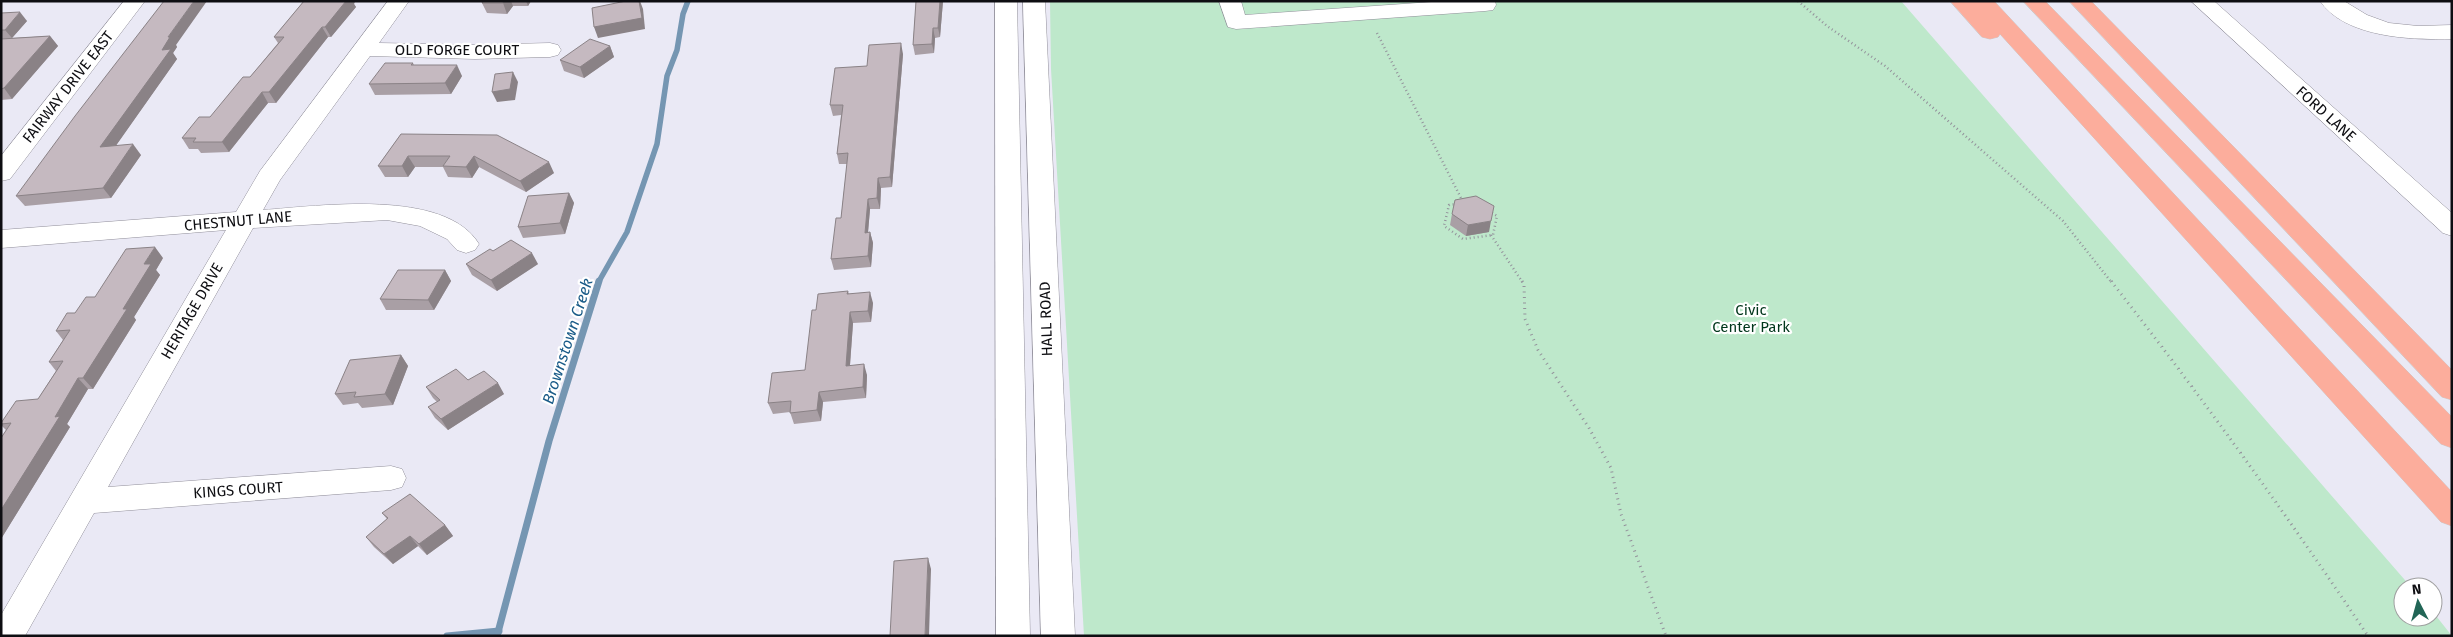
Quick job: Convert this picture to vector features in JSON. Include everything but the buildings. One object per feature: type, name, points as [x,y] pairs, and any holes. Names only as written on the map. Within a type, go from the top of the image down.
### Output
[{"type":"highway","points":[[1960,1],[2083,131],[2133,167]]},
{"type":"highway","points":[[1982,1],[2452,513]]},
{"type":"highway","points":[[2033,1],[2452,436]]},
{"type":"highway","points":[[2079,1],[2151,73],[2452,389]]},
{"type":"highway","points":[[2095,1],[2139,50],[2151,73]]},
{"type":"street","name":"FAIRWAY DRIVE EAST","points":[[1,173],[135,1]]},
{"type":"street","name":"HERITAGE DRIVE","points":[[7,636],[244,220],[286,151],[364,50],[399,1]]},
{"type":"street","points":[[1006,1],[1013,636]]},
{"type":"street","name":"HALL ROAD","points":[[1034,1],[1058,636]]},
{"type":"street","points":[[1230,1],[1236,22],[1485,5],[1484,1]]},
{"type":"street","name":"FORD LANE","points":[[2201,1],[2452,227]]},
{"type":"street","points":[[2330,1],[2343,11],[2380,29],[2407,34],[2452,32]]},
{"type":"street","name":"OLD FORGE COURT","points":[[364,50],[475,52],[550,50]]},
{"type":"street","name":"CHESTNUT LANE","points":[[1,239],[320,214],[387,212],[426,219],[456,233],[466,244]]},
{"type":"street","points":[[1008,227],[1043,224]]},
{"type":"street","name":"KINGS COURT","points":[[84,501],[391,478]]},
{"type":"path","points":[[1798,1],[1827,26],[1885,66],[2063,221],[2177,366],[2305,542],[2368,636]]},
{"type":"path","points":[[1377,33],[1464,203]]},
{"type":"path","points":[[1492,235],[1463,239],[1444,226],[1449,205],[1475,202],[1497,216],[1492,235],[1524,285],[1525,319],[1538,350],[1589,428],[1611,468],[1621,514],[1666,636]]},
{"type":"green space","name":"Civic Center Park","points":[[1050,1],[1901,1],[2402,577],[2393,577],[2393,627],[2443,627],[2443,625],[2452,636],[1084,636],[1051,69]]},
{"type":"waterway","name":"Brownstown Creek","points":[[599,282],[627,232],[657,144],[667,76],[677,50],[683,14],[688,1]]},
{"type":"waterway","name":"Brownstown Creek","points":[[498,631],[549,441],[599,282]]},
{"type":"waterway","points":[[447,636],[498,631]]},
{"type":"waterway","name":"Brownstown Creek","points":[[497,636],[498,631]]}]
